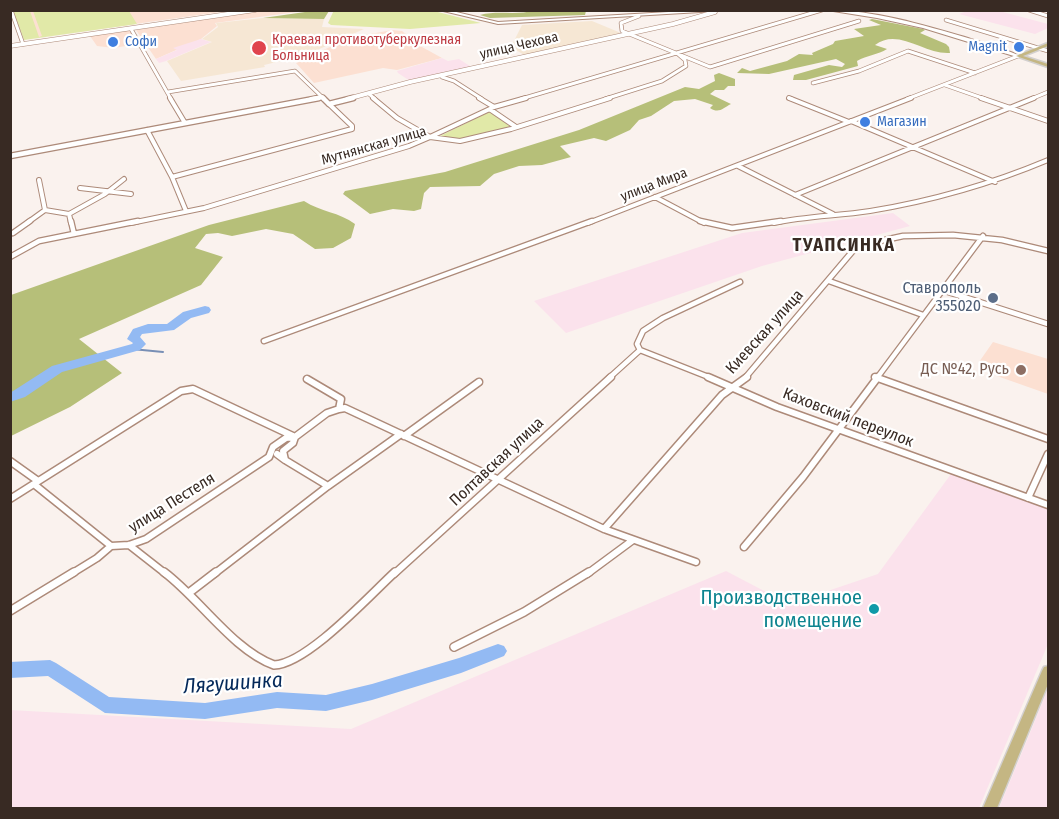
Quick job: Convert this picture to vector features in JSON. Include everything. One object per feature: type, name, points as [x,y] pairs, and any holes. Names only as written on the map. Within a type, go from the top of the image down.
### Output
[{"type":"main road","points":[[441,10],[493,23],[732,10]]},
{"type":"main road","points":[[829,10],[881,17],[925,27],[1048,66]]},
{"type":"main road","name":"улица Мира","points":[[1018,56],[1048,44]]},
{"type":"main road","points":[[990,808],[1048,671]]},
{"type":"street","points":[[11,10],[23,44]]},
{"type":"street","points":[[10,46],[255,10]]},
{"type":"street","points":[[369,94],[397,118],[430,138],[492,108],[822,10]]},
{"type":"street","points":[[1029,10],[1048,16]]},
{"type":"street","name":"улица Чехова","points":[[329,104],[410,82],[442,77],[715,12]]},
{"type":"street","points":[[639,16],[621,23],[622,31],[710,67],[859,21]]},
{"type":"street","points":[[946,20],[1048,51]]},
{"type":"street","points":[[131,29],[185,123]]},
{"type":"street","points":[[813,83],[859,70],[908,51],[975,73]]},
{"type":"street","name":"Мутнянская улица","points":[[10,257],[31,244],[186,211],[403,148],[430,138],[460,141],[516,127],[662,81],[686,66],[685,60],[678,54]]},
{"type":"street","name":"улица Мира","points":[[264,341],[655,197],[1018,56]]},
{"type":"street","points":[[168,93],[297,71],[352,126],[347,130],[172,177]]},
{"type":"street","points":[[442,77],[454,81],[516,127]]},
{"type":"street","points":[[945,84],[1048,121]]},
{"type":"street","points":[[795,195],[1048,92]]},
{"type":"street","points":[[10,156],[322,97]]},
{"type":"street","points":[[789,98],[995,182]]},
{"type":"street","points":[[147,130],[172,177],[186,211]]},
{"type":"street","points":[[655,197],[702,221],[720,227],[739,228],[888,207],[976,188],[1048,160]]},
{"type":"street","points":[[738,165],[833,214]]},
{"type":"street","points":[[13,233],[45,210],[69,214],[112,191],[124,179]]},
{"type":"street","points":[[39,180],[45,210]]},
{"type":"street","points":[[80,188],[131,194]]},
{"type":"street","points":[[69,214],[74,234]]},
{"type":"street","name":"Киевская улица","points":[[604,529],[722,395],[747,377],[857,246],[875,239],[961,234],[983,236],[1046,250]]},
{"type":"street","points":[[744,547],[838,430],[875,377],[983,236]]},
{"type":"street","points":[[1046,250],[1048,246]]},
{"type":"street","points":[[829,281],[923,315]]},
{"type":"street","name":"Полтавская улица","points":[[267,663],[275,666],[305,654],[640,350],[637,344],[643,331],[685,306],[740,282]]},
{"type":"street","points":[[942,290],[1048,324]]},
{"type":"street","name":"Каховский переулок","points":[[640,350],[734,387],[777,407],[1048,505]]},
{"type":"street","points":[[875,377],[1048,439]]},
{"type":"street","points":[[307,379],[341,399],[339,409],[345,408],[604,529],[696,562]]},
{"type":"street","points":[[190,592],[328,486],[479,382]]},
{"type":"street","points":[[10,499],[181,391],[193,389],[295,437],[293,443],[275,453],[328,486]]},
{"type":"street","name":"улица Пестеля","points":[[111,546],[129,545],[146,538],[275,453],[273,447],[286,438],[295,437],[327,413],[339,409]]},
{"type":"street","points":[[1028,498],[1048,454]]},
{"type":"street","points":[[10,461],[111,546],[97,558],[10,611]]},
{"type":"street","points":[[454,647],[563,589],[602,565],[633,540]]},
{"type":"street","points":[[129,545],[141,557],[190,592],[197,603],[267,663]]},
{"type":"shaded area","points":[[17,11],[228,11],[27,39]]},
{"type":"shaded area","points":[[260,11],[304,11],[215,23],[217,26],[201,39],[156,59],[136,30]]},
{"type":"shaded area","points":[[967,11],[999,11],[1048,24],[1048,28],[1035,34],[959,14]]},
{"type":"shaded area","name":"Краевая противотуберкулезная Больница","points":[[263,18],[324,19],[322,27],[364,29],[306,55],[264,65],[265,67],[181,81],[167,61],[212,42],[202,39],[218,27],[216,23]]},
{"type":"shaded area","points":[[592,21],[621,33],[526,56],[511,47],[522,25]]},
{"type":"shaded area","points":[[130,30],[137,44],[114,48],[97,46],[90,36]]},
{"type":"shaded area","points":[[392,30],[402,31],[422,47],[442,58],[397,70],[383,68],[314,83],[296,63],[349,38]]},
{"type":"shaded area","points":[[201,39],[211,42],[166,61],[159,63],[156,59],[177,50],[173,48]]},
{"type":"shaded area","points":[[442,58],[448,61],[459,59],[473,68],[410,81],[397,71]]},
{"type":"shaded area","points":[[893,213],[910,226],[762,266],[566,333],[534,301],[742,233]]},
{"type":"shaded area","name":"ДС №42, Русь","points":[[993,342],[1048,359],[1048,394],[997,376],[989,365],[979,362]]},
{"type":"shaded area","points":[[951,474],[1048,508],[1048,644],[979,808],[11,808],[10,710],[351,729],[726,571],[789,604],[878,574]]},
{"type":"shaded area","points":[[1048,688],[1048,808],[999,808],[1032,728]]},
{"type":"green space","points":[[334,10],[434,11],[481,23],[410,29],[331,25],[328,23]]},
{"type":"green space","points":[[535,10],[586,11],[585,15],[490,18],[480,15],[521,13]]},
{"type":"green space","points":[[13,11],[30,11],[39,37],[42,36],[33,11],[129,11],[137,24],[24,40]]},
{"type":"green space","points":[[329,11],[324,19],[263,18]]},
{"type":"green space","points":[[869,20],[923,29],[925,30],[920,33],[946,44],[950,53],[893,39],[884,40],[875,45],[887,49],[857,61],[858,66],[806,80],[793,80],[794,75],[829,65],[842,67],[845,64],[836,59],[769,74],[737,73],[742,68],[750,71],[787,61],[799,54],[813,55],[812,53],[835,41],[864,36],[854,29],[881,25]]},
{"type":"green space","points":[[719,73],[735,79],[735,86],[715,90],[710,94],[731,104],[721,110],[713,110],[710,108],[713,105],[695,99],[674,101],[651,116],[639,120],[630,130],[606,141],[594,138],[560,146],[571,157],[542,165],[519,166],[494,174],[480,186],[430,187],[424,193],[421,209],[414,211],[393,209],[370,214],[343,194],[345,191],[445,172],[579,130],[685,87],[699,89],[715,81],[714,75]]},
{"type":"green space","points":[[491,111],[511,127],[459,141],[436,138]]},
{"type":"green space","points":[[304,201],[355,224],[351,238],[333,248],[315,249],[293,234],[266,229],[232,236],[218,233],[206,234],[195,248],[223,257],[201,285],[79,339],[122,373],[70,407],[11,436],[11,295],[209,225]]},
{"type":"waterway","points":[[10,398],[20,394],[57,369],[136,347],[140,344],[138,340],[133,339],[137,332],[148,328],[170,327],[187,315],[205,310]]},
{"type":"waterway","points":[[132,349],[163,352]]},
{"type":"waterway","name":"Лягушинка","points":[[10,670],[50,668],[105,705],[205,711],[277,700],[326,703],[372,692],[461,665],[498,651]]},
{"type":"place","name":"Софи","points":[[113,42]]},
{"type":"place","name":"Magnit","points":[[1019,47]]},
{"type":"place","name":"Краевая противотуберкулезная Больница","points":[[259,48]]},
{"type":"place","name":"Магазин","points":[[865,122]]},
{"type":"place","name":"Ставрополь 355020","points":[[993,298]]},
{"type":"place","name":"ДС №42, Русь","points":[[1021,370]]},
{"type":"place","name":"Производственное помещение","points":[[874,609]]},
{"type":"district","name":"ТУАПСИНКА","points":[[844,246]]}]
